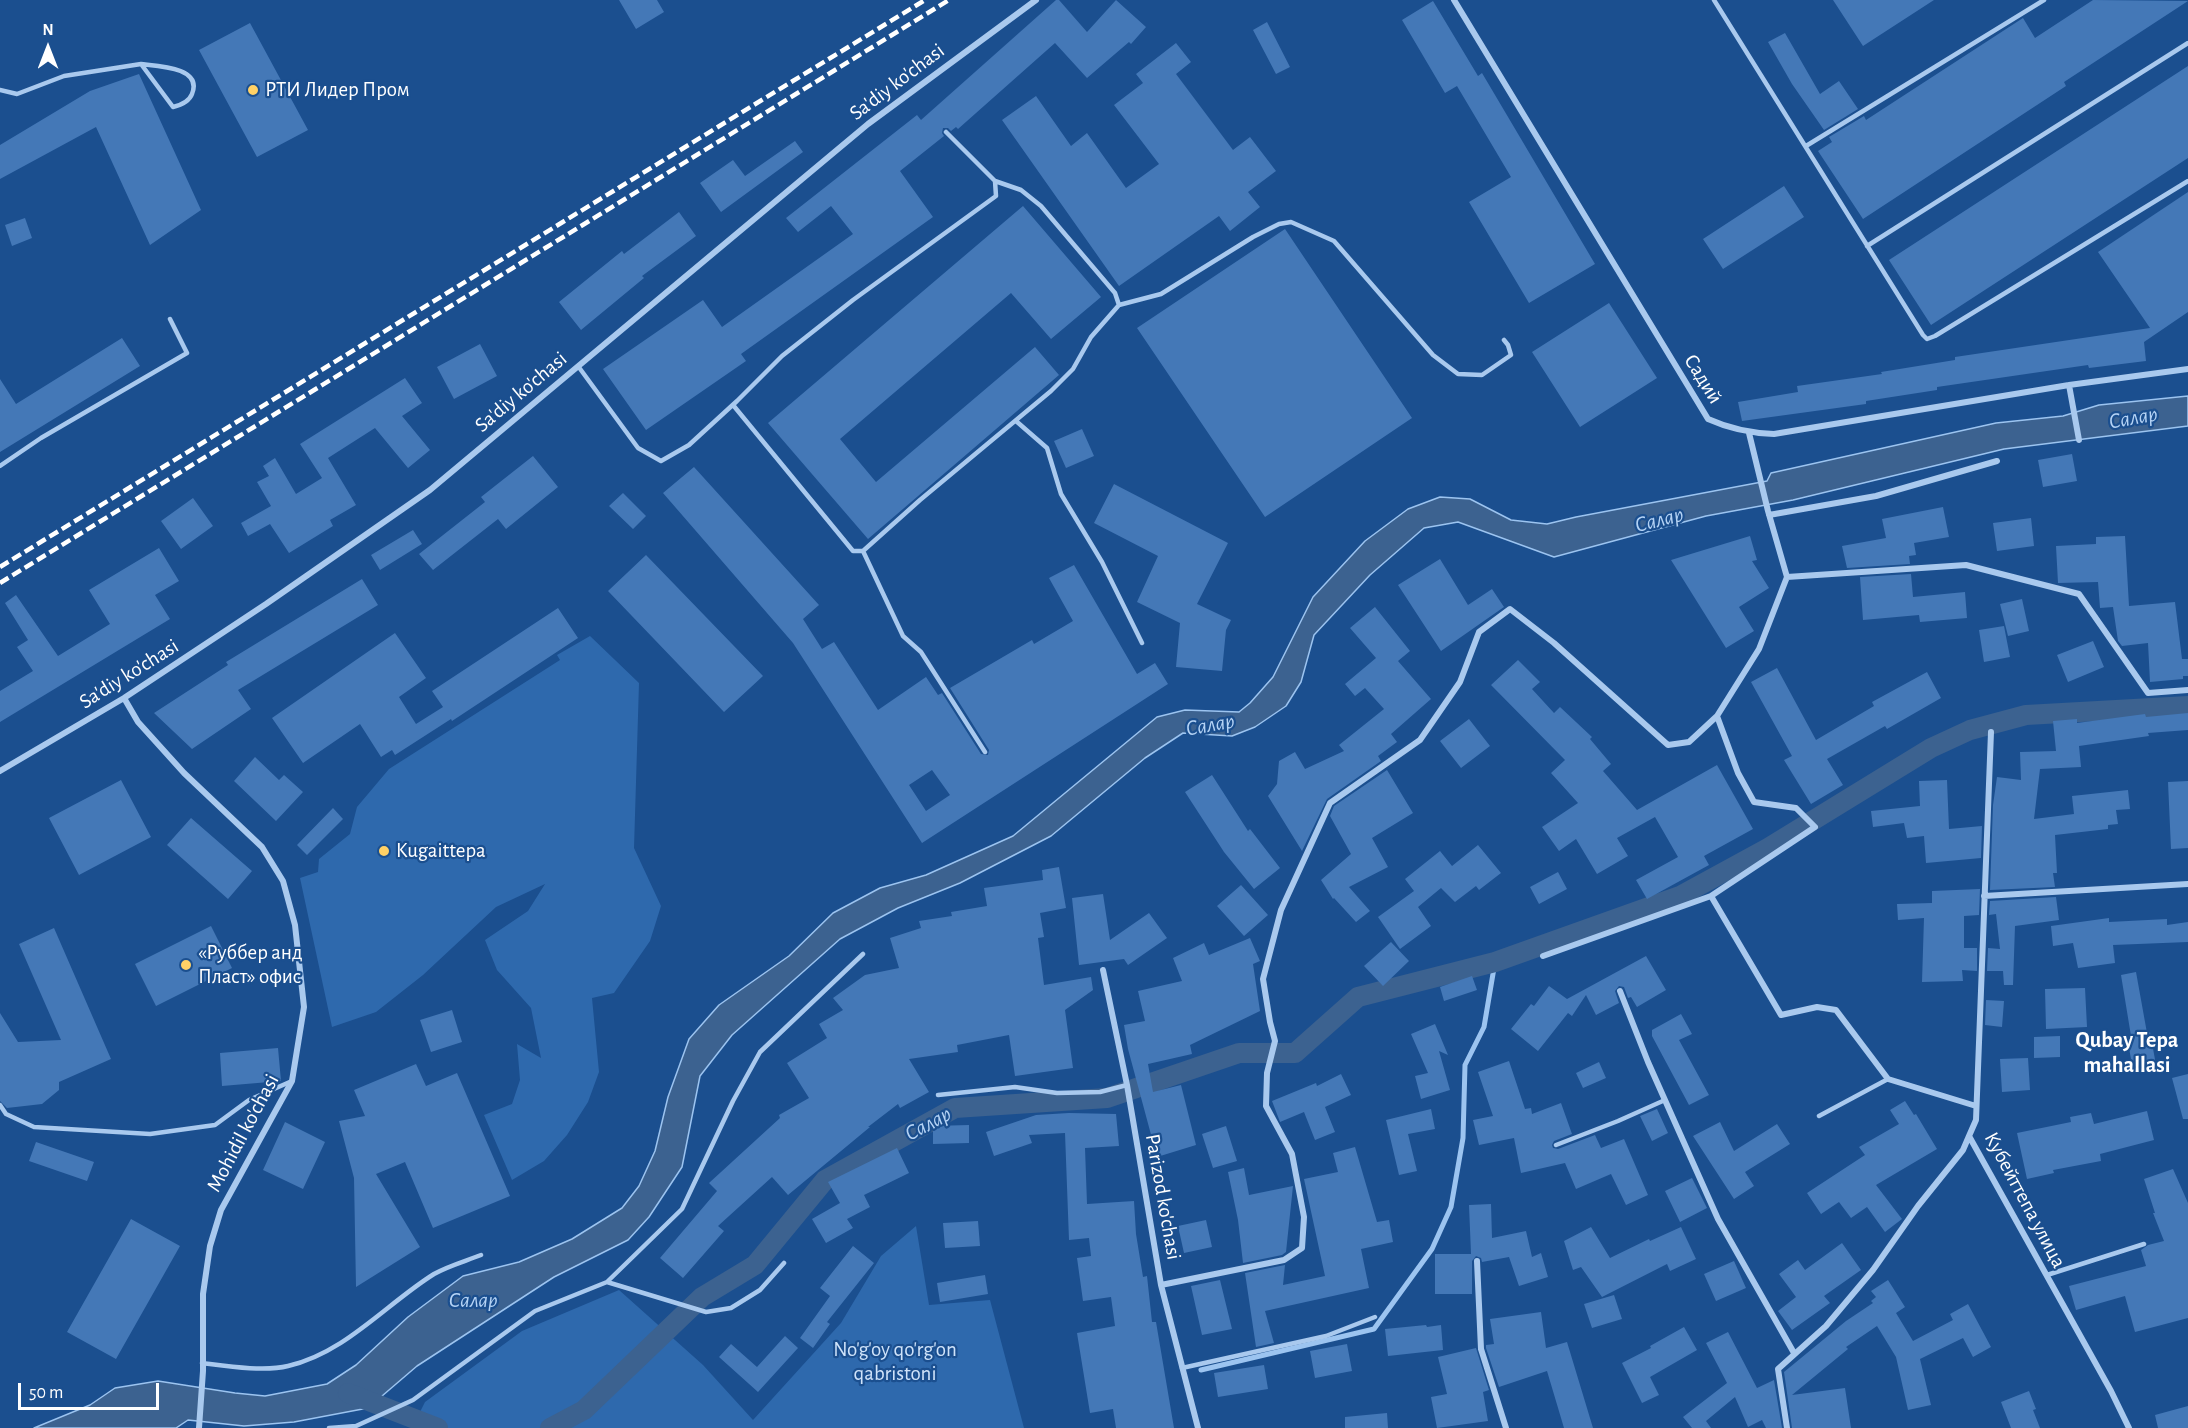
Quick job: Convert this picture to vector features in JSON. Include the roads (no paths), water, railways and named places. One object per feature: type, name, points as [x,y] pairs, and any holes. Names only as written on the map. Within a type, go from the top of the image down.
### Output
[{"type":"street","name":"Sa'diy ko'chasi","points":[[0,771],[124,698],[266,604],[430,490],[868,124],[1036,0]]},
{"type":"street","name":"Садий","points":[[1454,0],[1708,419],[1730,429],[1749,433],[1774,434],[2188,369]]},
{"type":"street","points":[[2069,386],[2079,440]]},
{"type":"street","points":[[1161,1285],[1284,1260],[1302,1248],[1304,1217],[1292,1154],[1266,1106],[1267,1073],[1275,1041],[1263,978],[1281,910],[1330,803],[1420,740],[1460,682],[1479,632],[1510,609],[1554,643],[1668,745],[1689,742],[1717,716],[1759,649],[1787,577],[1768,513],[1749,433]]},
{"type":"street","points":[[1768,513],[1876,496],[1997,461]]},
{"type":"street","points":[[1787,577],[1966,565],[2079,594],[2148,693],[2188,690]]},
{"type":"street","name":"Mohidil ko'chasi","points":[[124,698],[138,722],[184,773],[262,847],[284,880],[295,925],[303,1007],[292,1081],[221,1210],[210,1246],[203,1294],[199,1428]]},
{"type":"street","points":[[1543,956],[1711,896],[1815,827],[1796,808],[1754,802],[1738,773],[1717,716]]},
{"type":"street","name":"Кубейттепа улица","points":[[1991,732],[1976,1120],[1969,1136],[2111,1391],[2129,1428]]},
{"type":"street","points":[[1984,896],[2188,884]]},
{"type":"street","points":[[1711,896],[1781,1015],[1817,1007],[1836,1010],[1888,1079],[1976,1106]]},
{"type":"street","name":"Parizod ko'chasi","points":[[1103,970],[1127,1085],[1161,1285],[1197,1428]]},
{"type":"street","points":[[1620,991],[1665,1101],[1718,1219],[1794,1353]]},
{"type":"street","points":[[1787,1428],[1778,1369],[1827,1326],[1873,1270],[1918,1206],[1963,1150],[1969,1136]]},
{"type":"street","points":[[1477,1261],[1481,1349],[1506,1428]]},
{"type":"lane","points":[[1714,0],[1923,335],[1928,339],[2188,180]]},
{"type":"lane","points":[[1806,146],[2044,0]]},
{"type":"lane","points":[[1867,246],[2188,43]]},
{"type":"lane","points":[[0,90],[17,94],[64,76],[141,64],[172,68],[188,75],[193,82],[193,93],[187,102],[173,107],[141,64]]},
{"type":"lane","points":[[946,132],[995,181],[1021,190],[1041,206],[1115,293],[1119,305]]},
{"type":"lane","points":[[578,366],[638,448],[661,461],[689,445],[782,356],[853,300],[996,196],[995,181]]},
{"type":"lane","points":[[733,405],[853,551],[863,551],[920,500],[1051,391],[1073,369],[1090,337],[1119,305],[1161,294],[1253,237],[1279,224],[1291,222],[1334,241],[1433,356],[1458,374],[1482,375],[1511,356],[1504,340]]},
{"type":"lane","points":[[0,466],[40,438],[187,353],[170,319]]},
{"type":"lane","points":[[1016,421],[1047,448],[1061,494],[1102,562],[1142,643]]},
{"type":"lane","points":[[863,551],[903,636],[921,652],[985,752]]},
{"type":"lane","points":[[329,1428],[356,1426],[413,1400],[535,1311],[608,1282],[682,1209],[733,1101],[760,1052],[863,954]]},
{"type":"lane","points":[[1819,1116],[1888,1079]]},
{"type":"lane","points":[[0,1105],[6,1114],[34,1127],[150,1134],[215,1125],[249,1101],[292,1081]]},
{"type":"lane","points":[[938,1095],[1016,1087],[1057,1093],[1100,1092],[1127,1085]]},
{"type":"lane","points":[[1556,1145],[1665,1101]]},
{"type":"lane","points":[[2047,1275],[2144,1244]]},
{"type":"lane","points":[[202,1363],[238,1368],[286,1367],[318,1356],[435,1273],[481,1255]]},
{"type":"lane","points":[[608,1282],[706,1312],[731,1308],[760,1290],[784,1263]]},
{"type":"lane","points":[[1182,1368],[1326,1336],[1375,1317]]},
{"type":"water","name":"Салар","points":[[2188,396],[2188,426],[2004,449],[1793,500],[1706,516],[1554,557],[1458,522],[1424,528],[1370,575],[1314,635],[1301,682],[1286,706],[1255,727],[1232,736],[1183,733],[1145,758],[1051,836],[960,883],[898,908],[840,939],[732,1035],[700,1076],[682,1167],[649,1217],[628,1240],[554,1277],[417,1366],[368,1408],[294,1422],[244,1426],[188,1420],[176,1428],[34,1428],[90,1405],[115,1388],[158,1381],[265,1396],[327,1384],[356,1365],[408,1317],[463,1276],[519,1262],[572,1239],[622,1208],[639,1186],[655,1151],[668,1097],[689,1039],[719,1005],[789,956],[833,913],[880,888],[926,875],[1013,836],[1157,717],[1185,710],[1239,712],[1273,677],[1313,597],[1365,541],[1408,509],[1440,497],[1470,499],[1511,520],[1547,524],[1767,481],[1771,473],[1996,423],[2063,416],[2099,405]]},
{"type":"waterway","name":"Салар","points":[[550,1428],[584,1410],[702,1297],[755,1265],[825,1180],[955,1108],[1107,1098],[1239,1053],[1295,1053],[1358,997],[1495,962],[1680,896],[1768,848],[1931,748],[1970,730],[2026,715],[2188,706]]},
{"type":"waterway","points":[[1201,1370],[1374,1329],[1432,1249],[1451,1207],[1463,1138],[1465,1065],[1484,1027],[1495,962]]},
{"type":"waterway","name":"Салар","points":[[348,1393],[438,1428]]},
{"type":"railway","points":[[0,567],[925,0]]},
{"type":"railway","points":[[0,583],[949,0]]},
{"type":"place","name":"РТИ Лидер Пром","points":[[253,90]]},
{"type":"place","name":"Kugaittepa","points":[[384,851]]},
{"type":"place","name":"«Руббер анд Пласт» офис","points":[[186,965]]},
{"type":"district","name":"Qubay Tepa mahallasi","points":[[2127,1052]]},
{"type":"park label","name":"No'g'oy qo'rg'on qabristoni","points":[[895,1362]]}]
